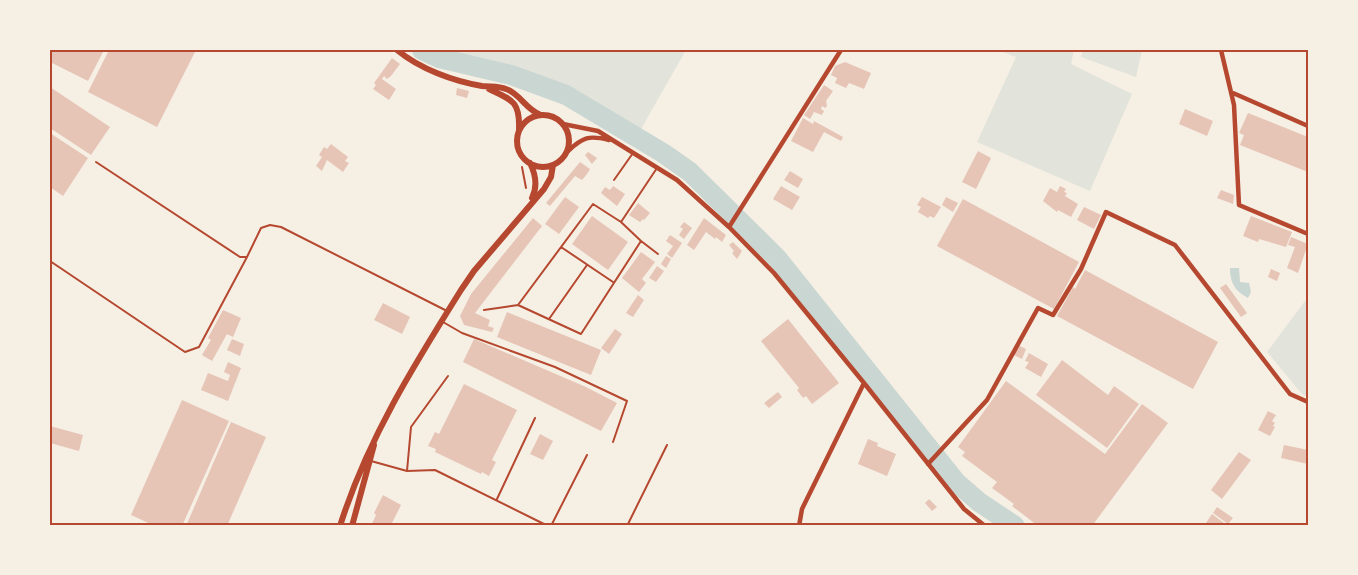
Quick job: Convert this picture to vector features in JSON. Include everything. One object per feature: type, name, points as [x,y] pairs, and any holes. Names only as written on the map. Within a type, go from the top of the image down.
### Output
[{"type":"street","points":[[397,50],[405,57],[434,72],[483,86],[504,94],[510,100],[519,115],[518,148],[521,156],[530,164],[536,179],[534,196],[526,209]]},
{"type":"street","points":[[731,225],[841,50]]},
{"type":"street","points":[[1221,50],[1233,93],[1239,205],[1308,234]]},
{"type":"street","points":[[483,86],[506,89],[530,109],[554,117],[563,124],[569,136],[568,151]]},
{"type":"street","points":[[1233,93],[1308,126]]},
{"type":"street","points":[[519,132],[529,119],[543,115]]},
{"type":"street","points":[[563,124],[598,131],[677,180],[731,225],[774,273],[964,509],[985,525]]},
{"type":"street","points":[[530,164],[543,167],[553,165],[564,158],[578,142],[589,136],[614,141]]},
{"type":"street","points":[[340,525],[376,434],[388,410],[447,311],[474,271],[549,182],[553,165]]},
{"type":"street","points":[[928,463],[987,400],[1038,308],[1053,315],[1081,269],[1106,212],[1175,245],[1290,394],[1308,402]]},
{"type":"street","points":[[799,525],[802,509],[864,383]]},
{"type":"street","points":[[351,525],[371,461],[376,434]]},
{"type":"lane","points":[[614,180],[633,153]]},
{"type":"lane","points":[[96,162],[240,257],[247,257]]},
{"type":"lane","points":[[621,222],[657,168]]},
{"type":"lane","points":[[518,305],[592,204],[621,222],[640,241],[658,254]]},
{"type":"lane","points":[[50,261],[185,352],[199,348],[261,228],[270,225],[281,227],[447,311]]},
{"type":"lane","points":[[484,310],[518,305],[581,334],[640,241]]},
{"type":"lane","points":[[561,247],[614,283]]},
{"type":"lane","points":[[548,319],[587,265]]},
{"type":"lane","points":[[441,321],[462,333],[555,367],[627,401],[613,442]]},
{"type":"lane","points":[[407,471],[411,428],[448,376]]},
{"type":"lane","points":[[496,499],[535,418]]},
{"type":"lane","points":[[627,525],[668,445]]},
{"type":"lane","points":[[371,461],[407,471],[435,470],[549,525],[587,456]]},
{"type":"path","points":[[521,156],[527,192]]},
{"type":"shaded area","points":[[435,50],[686,50],[641,129],[562,86],[509,70],[445,56]]},
{"type":"shaded area","points":[[998,50],[1074,50],[1071,64],[1132,94],[1090,191],[977,142],[1016,57]]},
{"type":"shaded area","points":[[1083,50],[1142,50],[1136,77],[1081,57]]},
{"type":"shaded area","points":[[1230,268],[1239,268],[1240,282],[1249,283],[1251,292],[1248,298],[1234,286],[1231,278]]},
{"type":"shaded area","points":[[1308,297],[1308,397],[1302,394],[1267,352]]},
{"type":"building","points":[[50,50],[104,50],[88,81],[50,62]]},
{"type":"building","points":[[109,50],[196,50],[157,127],[88,92]]},
{"type":"building","points":[[392,58],[400,64],[391,76],[387,79],[384,76],[382,79],[396,89],[389,100],[373,89],[376,85],[374,83]]},
{"type":"building","points":[[845,62],[871,73],[864,89],[849,83],[846,88],[835,83],[837,78],[831,75],[835,66]]},
{"type":"building","points":[[824,85],[833,91],[826,101],[827,106],[825,108],[822,106],[821,109],[824,111],[822,115],[814,112],[810,119],[804,115]]},
{"type":"building","points":[[50,87],[110,127],[91,155],[50,128]]},
{"type":"building","points":[[457,88],[469,91],[467,98],[456,95]]},
{"type":"building","points":[[1185,109],[1213,121],[1207,136],[1179,124]]},
{"type":"building","points":[[1248,113],[1308,137],[1308,172],[1240,145],[1244,135],[1239,133]]},
{"type":"building","points":[[803,118],[813,124],[814,121],[843,137],[841,141],[824,132],[813,152],[791,141]]},
{"type":"building","points":[[50,133],[88,158],[63,196],[50,187]]},
{"type":"building","points":[[331,144],[348,157],[345,161],[349,163],[343,172],[327,160],[322,171],[316,166],[322,157],[319,155],[324,147],[327,149]]},
{"type":"building","points":[[978,151],[991,158],[976,189],[962,182]]},
{"type":"building","points":[[588,152],[597,158],[592,164],[585,155]]},
{"type":"building","points":[[580,162],[590,169],[587,174],[582,180],[575,176],[550,206],[546,203]]},
{"type":"building","points":[[790,171],[803,179],[798,188],[784,180]]},
{"type":"building","points":[[613,186],[625,194],[617,206],[601,193],[605,187],[610,190]]},
{"type":"building","points":[[781,186],[800,197],[792,210],[773,199]]},
{"type":"building","points":[[1060,186],[1066,189],[1065,196],[1078,204],[1071,217],[1058,210],[1057,212],[1043,201],[1050,188],[1057,192]]},
{"type":"building","points":[[1221,190],[1234,195],[1233,204],[1217,198]]},
{"type":"building","points":[[565,197],[579,207],[559,234],[545,224]]},
{"type":"building","points":[[922,197],[941,207],[934,218],[930,216],[928,218],[918,212],[921,207],[917,205]]},
{"type":"building","points":[[946,197],[958,203],[953,212],[942,205]]},
{"type":"building","points":[[963,199],[1079,262],[1054,309],[937,246]]},
{"type":"building","points":[[638,203],[650,213],[640,222],[629,215]]},
{"type":"building","points":[[1084,207],[1101,215],[1094,229],[1077,220]]},
{"type":"building","points":[[592,216],[628,242],[608,270],[572,244]]},
{"type":"building","points":[[1251,216],[1292,232],[1286,247],[1259,239],[1258,242],[1243,236]]},
{"type":"building","points":[[533,218],[542,226],[475,313],[490,320],[488,326],[494,328],[492,332],[464,325],[460,316],[471,294]]},
{"type":"building","points":[[704,218],[726,235],[722,242],[706,232],[694,250],[687,245]]},
{"type":"building","points":[[684,222],[692,228],[684,239],[679,235],[683,229],[680,227]]},
{"type":"building","points":[[670,235],[682,243],[672,258],[667,254],[673,246],[666,241]]},
{"type":"building","points":[[1291,237],[1308,244],[1298,273],[1287,268],[1295,247],[1288,245]]},
{"type":"building","points":[[733,242],[742,251],[737,259],[729,245]]},
{"type":"building","points":[[641,252],[655,262],[642,279],[646,283],[639,292],[622,278]]},
{"type":"building","points":[[666,256],[671,259],[666,268],[661,264]]},
{"type":"building","points":[[657,266],[664,271],[656,282],[649,278]]},
{"type":"building","points":[[1271,269],[1280,273],[1277,281],[1268,277]]},
{"type":"building","points":[[1085,270],[1218,342],[1193,389],[1057,316]]},
{"type":"building","points":[[1226,284],[1247,313],[1241,317],[1220,288]]},
{"type":"building","points":[[638,295],[644,300],[633,317],[626,313]]},
{"type":"building","points":[[383,303],[410,317],[402,334],[374,320]]},
{"type":"building","points":[[223,310],[241,318],[233,337],[227,334],[212,361],[202,355],[211,340],[208,338]]},
{"type":"building","points":[[507,312],[601,350],[591,375],[497,337]]},
{"type":"building","points":[[788,319],[839,383],[812,404],[806,396],[803,398],[797,390],[799,388],[761,341]]},
{"type":"building","points":[[615,329],[622,334],[609,354],[601,348]]},
{"type":"building","points":[[232,339],[244,344],[240,356],[227,350]]},
{"type":"building","points":[[474,339],[586,387],[617,403],[601,431],[463,362]]},
{"type":"building","points":[[1018,345],[1026,349],[1022,359],[1014,355]]},
{"type":"building","points":[[1029,353],[1048,364],[1041,377],[1025,368],[1029,362],[1025,361]]},
{"type":"building","points":[[1062,360],[1108,395],[1114,386],[1139,404],[1107,448],[1036,395]]},
{"type":"building","points":[[228,362],[241,368],[228,401],[201,390],[208,373],[228,381],[230,375],[224,372]]},
{"type":"building","points":[[1006,381],[1105,454],[1142,404],[1168,423],[1092,526],[1038,526],[992,488],[997,482],[962,456],[965,452],[958,447]]},
{"type":"building","points":[[464,384],[517,410],[492,460],[496,462],[489,476],[435,452],[436,449],[428,446],[435,432],[439,434]]},
{"type":"building","points":[[778,392],[782,397],[769,408],[764,403]]},
{"type":"building","points":[[182,400],[229,421],[182,526],[155,526],[131,515]]},
{"type":"building","points":[[1268,411],[1276,415],[1272,421],[1275,427],[1270,436],[1258,430]]},
{"type":"building","points":[[231,422],[266,437],[227,526],[186,526]]},
{"type":"building","points":[[50,426],[83,435],[79,451],[50,443]]},
{"type":"building","points":[[540,434],[553,441],[543,460],[530,454]]},
{"type":"building","points":[[868,439],[878,443],[877,446],[896,454],[887,476],[858,464]]},
{"type":"building","points":[[1284,445],[1308,450],[1308,464],[1281,458]]},
{"type":"building","points":[[1239,452],[1251,460],[1222,499],[1211,490]]},
{"type":"building","points":[[383,495],[401,505],[392,523],[397,526],[371,526],[376,515],[374,513]]},
{"type":"building","points":[[929,499],[937,507],[932,511],[925,503]]},
{"type":"building","points":[[1217,507],[1233,518],[1228,524],[1213,513]]},
{"type":"building","points":[[1212,514],[1228,526],[1204,526]]},
{"type":"waterway","points":[[422,50],[439,58],[511,75],[566,95],[663,153],[690,172],[777,258],[956,482],[979,502],[1015,526]]}]
